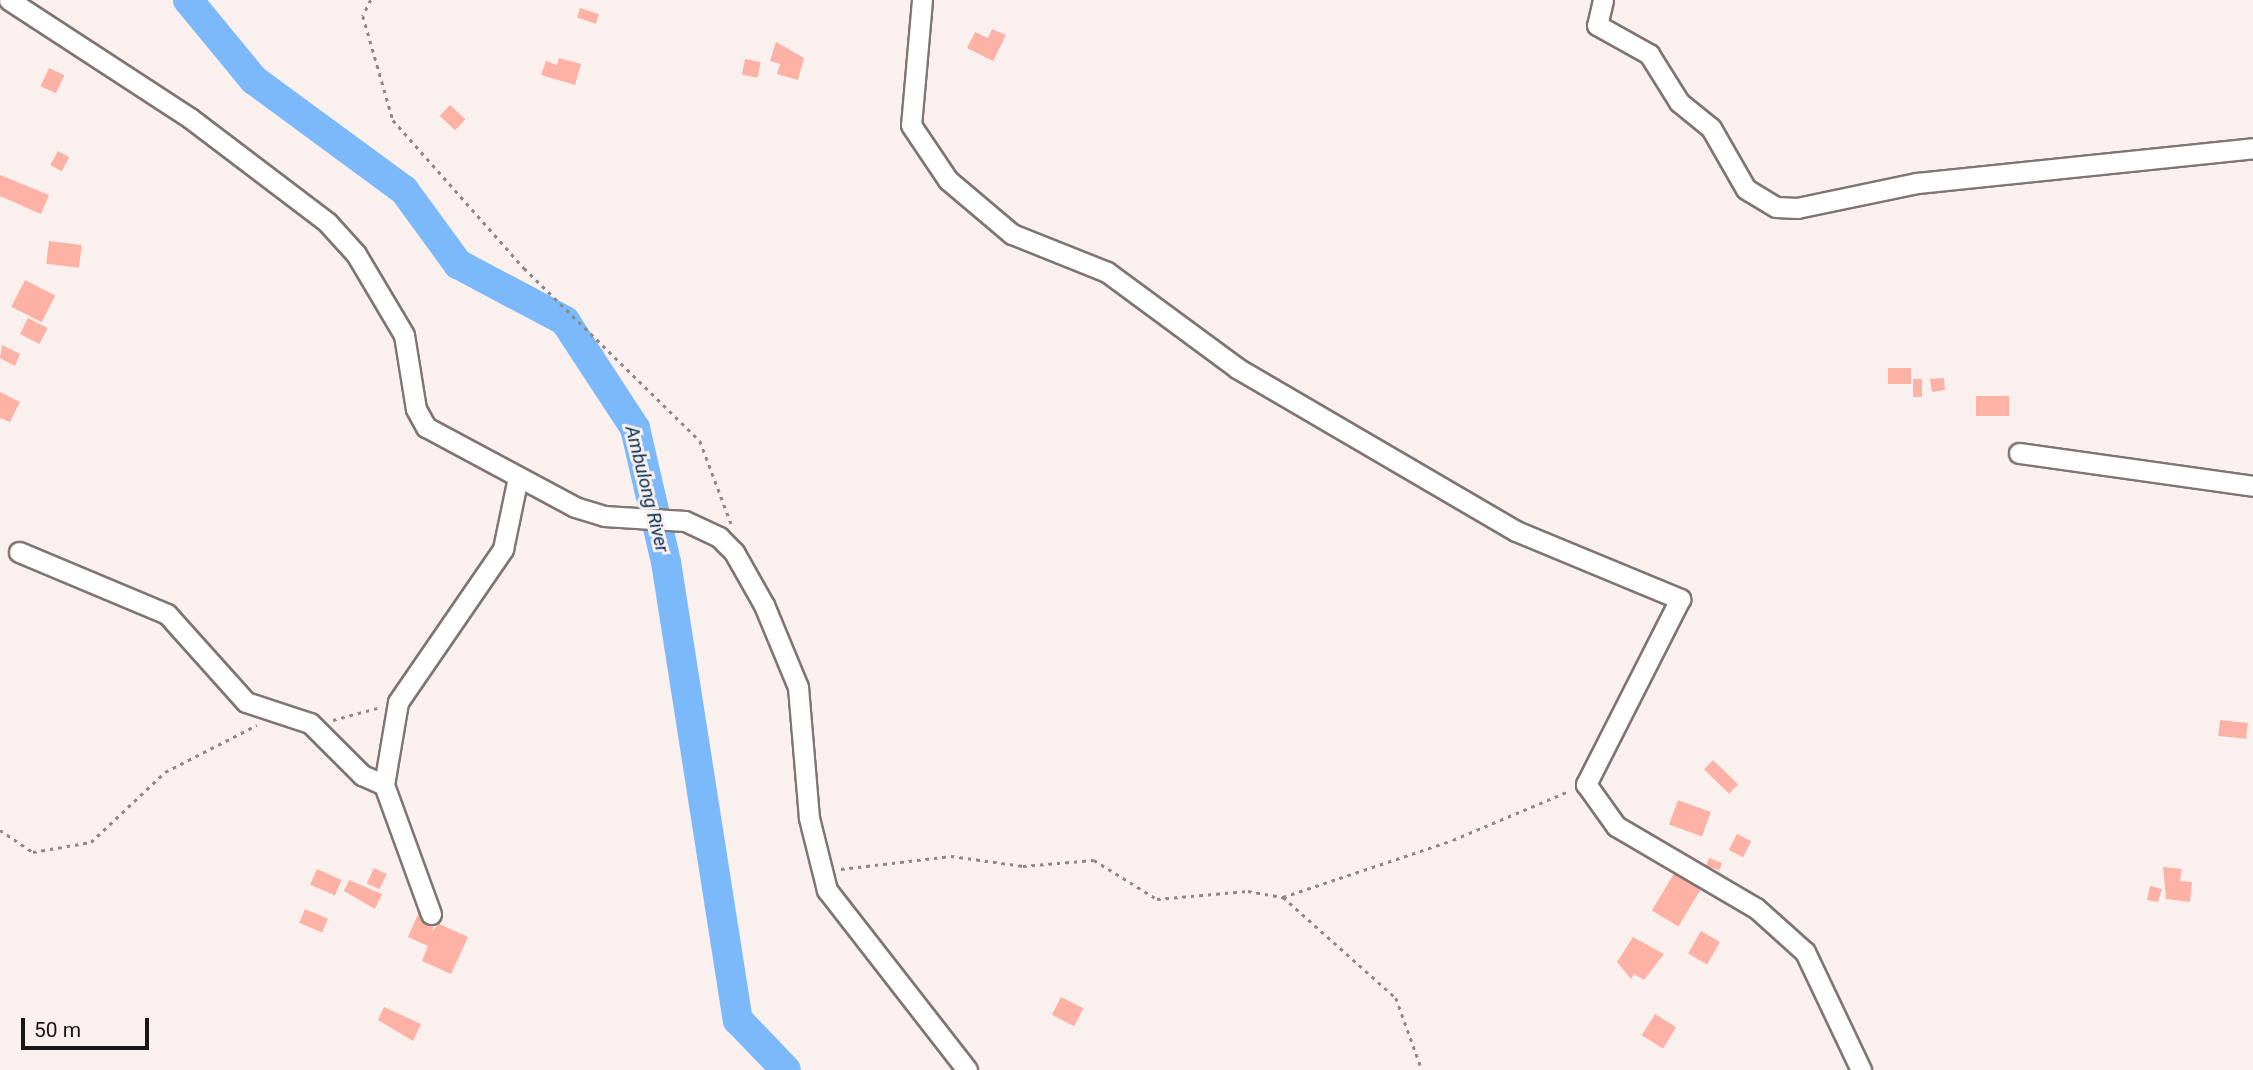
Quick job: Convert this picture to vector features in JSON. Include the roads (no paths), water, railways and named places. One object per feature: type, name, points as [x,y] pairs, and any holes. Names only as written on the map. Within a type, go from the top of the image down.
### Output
[{"type":"street","points":[[9,0],[190,118],[319,214],[356,254],[404,335],[421,419],[519,477],[604,516],[665,519],[701,526],[734,552],[764,604],[798,687],[821,871],[859,938],[967,1070]]},
{"type":"street","points":[[922,0],[911,125],[948,180],[1012,234],[1107,272],[1237,368],[1516,531],[1681,599],[1586,784],[1616,826],[1756,908],[1805,952],[1861,1070]]},
{"type":"street","points":[[1603,0],[1597,25],[1649,54],[1679,102],[1711,128],[1746,189],[1776,207],[1797,208],[1917,183],[2253,148]]},
{"type":"street","points":[[2019,453],[2253,486]]},
{"type":"street","points":[[431,914],[384,785],[398,702],[503,549],[519,477]]},
{"type":"street","points":[[19,552],[162,611],[246,702],[298,718],[318,728],[362,775],[384,785]]},
{"type":"waterway","name":"Ambulong River","points":[[188,0],[254,80],[404,190],[458,264],[565,321],[635,428],[666,562],[738,1020],[786,1070]]}]
